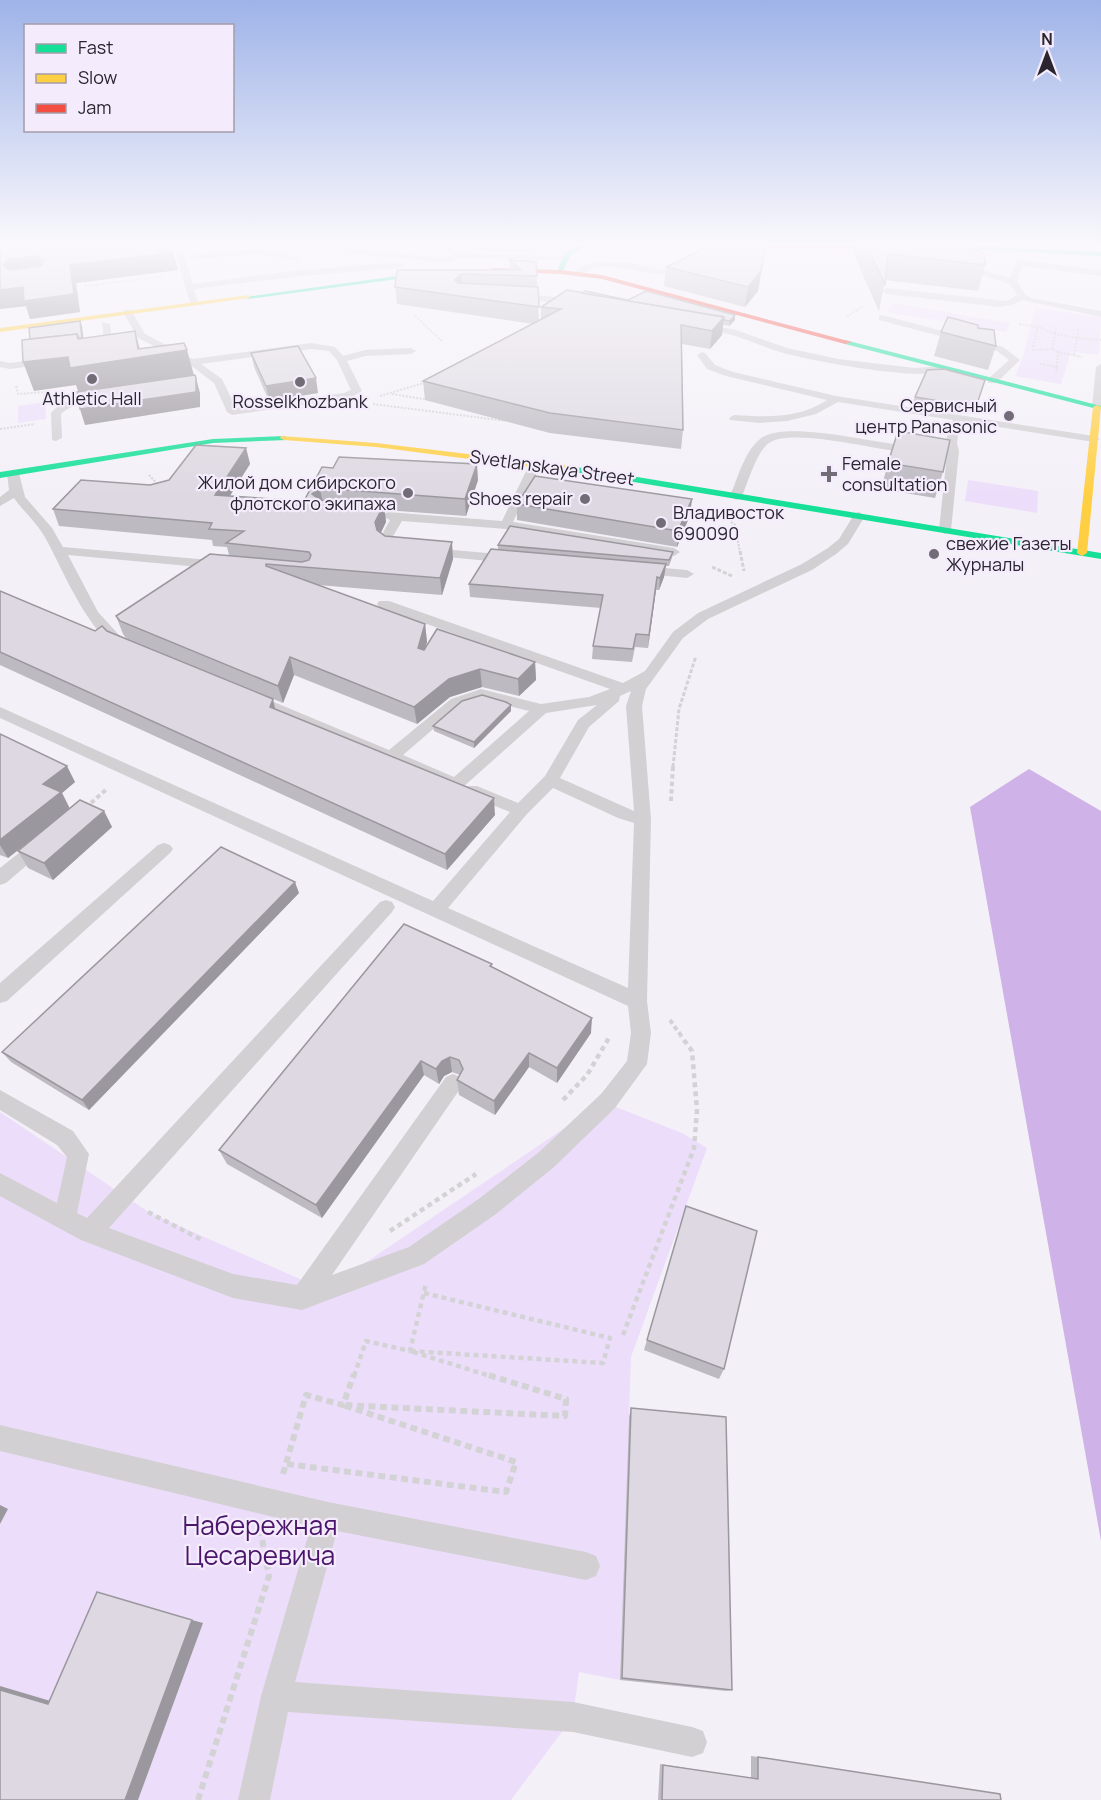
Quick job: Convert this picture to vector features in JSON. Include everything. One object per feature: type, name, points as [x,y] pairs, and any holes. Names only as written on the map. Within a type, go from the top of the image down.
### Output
[{"type":"main road","points":[[795,329],[1099,408],[1082,553]]},
{"type":"main road","name":"Svetlanskaya Street","points":[[7,474],[213,441],[290,438],[536,463],[1101,556]]},
{"type":"lane","points":[[106,329],[110,347]]},
{"type":"lane","points":[[130,329],[130,343]]},
{"type":"lane","points":[[715,329],[733,332],[784,350],[838,362],[915,371],[944,369]]},
{"type":"lane","points":[[924,329],[1000,349],[1015,360],[992,381]]},
{"type":"lane","points":[[130,343],[100,352],[110,347],[130,343],[151,346],[192,363],[212,382],[232,412],[346,396],[357,391],[341,359],[332,349],[311,346],[192,363]]},
{"type":"lane","points":[[341,359],[366,353],[411,351]]},
{"type":"lane","points":[[702,355],[711,367],[730,374],[836,399],[1094,439]]},
{"type":"lane","points":[[0,364],[10,366],[55,357],[33,357]]},
{"type":"lane","points":[[1099,408],[1101,367]]},
{"type":"lane","points":[[56,438],[56,413],[60,407],[70,403],[116,396]]},
{"type":"lane","points":[[734,418],[762,421],[790,418],[828,406],[836,399]]},
{"type":"lane","points":[[979,421],[982,408]]},
{"type":"lane","points":[[945,530],[953,451],[951,443],[956,423]]},
{"type":"lane","points":[[736,496],[765,439],[780,436],[824,438],[897,448],[953,451]]},
{"type":"lane","points":[[506,525],[536,463]]},
{"type":"lane","points":[[7,474],[16,492],[51,535],[92,611],[106,630],[120,643],[142,652]]},
{"type":"lane","points":[[0,502],[16,492]]},
{"type":"lane","points":[[377,515],[506,525],[674,552]]},
{"type":"lane","points":[[398,516],[386,538],[388,547],[521,560]]},
{"type":"lane","points":[[0,1184],[89,1232],[233,1286],[302,1298],[416,1256],[488,1206],[546,1160],[608,1101],[637,1064],[641,1033],[637,1001],[643,819],[634,706],[639,689],[678,634],[703,616],[807,567],[832,551],[844,541],[859,516]]},
{"type":"lane","points":[[58,550],[235,566]]},
{"type":"lane","points":[[628,569],[687,574]]},
{"type":"lane","points":[[384,604],[624,689]]},
{"type":"lane","points":[[393,756],[456,702],[481,694],[541,709],[592,701],[624,689],[650,674]]},
{"type":"lane","points":[[436,910],[521,810],[551,780],[583,724],[624,689]]},
{"type":"lane","points":[[240,693],[521,810]]},
{"type":"lane","points":[[456,784],[541,709]]},
{"type":"lane","points":[[0,712],[637,1001]]},
{"type":"lane","points":[[551,780],[624,814],[643,819]]},
{"type":"lane","points":[[0,878],[54,833]]},
{"type":"lane","points":[[0,995],[164,849]]},
{"type":"lane","points":[[89,1232],[386,907]]},
{"type":"lane","points":[[302,1298],[453,1083]]},
{"type":"lane","points":[[0,1099],[65,1138],[78,1154],[64,1219]]},
{"type":"lane","points":[[0,1438],[328,1516],[586,1566]]},
{"type":"lane","points":[[254,1800],[276,1696],[328,1516]]},
{"type":"lane","points":[[276,1696],[573,1717],[692,1742]]},
{"type":"path","points":[[429,329],[442,341]]},
{"type":"path","points":[[1031,356],[1038,329]]},
{"type":"path","points":[[1044,329],[1055,334],[1101,340]]},
{"type":"path","points":[[1052,349],[1055,334]]},
{"type":"path","points":[[1074,355],[1077,338]]},
{"type":"path","points":[[1032,350],[1052,349],[1083,357]]},
{"type":"path","points":[[1057,367],[1058,352]]},
{"type":"path","points":[[361,400],[392,394],[432,380]]},
{"type":"path","points":[[15,383],[18,394],[48,392]]},
{"type":"path","points":[[392,394],[436,401]]},
{"type":"path","points":[[346,396],[348,399],[361,400],[384,407],[508,421]]},
{"type":"path","points":[[0,429],[42,423]]},
{"type":"path","points":[[729,520],[735,525],[749,595]]},
{"type":"path","points":[[670,802],[677,713],[684,682],[699,648]]},
{"type":"path","points":[[624,1335],[694,1148],[697,1110],[692,1051],[668,1017]]},
{"type":"path","points":[[555,1109],[587,1075],[610,1037],[610,1030]]},
{"type":"path","points":[[388,1232],[407,1222],[479,1172]]},
{"type":"path","points":[[117,1204],[150,1213],[210,1244]]},
{"type":"path","points":[[424,1293],[610,1338],[603,1364],[410,1351],[424,1293]]},
{"type":"path","points":[[343,1406],[366,1341],[410,1351],[566,1399],[565,1416],[343,1406],[306,1395],[287,1464],[506,1492],[516,1462],[343,1406]]},
{"type":"path","points":[[198,1800],[269,1576],[261,1532],[250,1529]]},
{"type":"green space","points":[[988,329],[1007,329],[1006,332]]},
{"type":"green space","points":[[1030,329],[1100,329],[1099,355],[1071,352],[1061,384],[1015,376],[1023,357]]},
{"type":"green space","points":[[45,402],[46,419],[18,423],[18,406]]},
{"type":"green space","points":[[968,480],[1038,491],[1037,513],[965,501]]},
{"type":"green space","name":"Набережная Цесаревича","points":[[603,1102],[682,1133],[707,1148],[631,1357],[620,1680],[579,1672],[573,1717],[511,1800],[0,1800],[0,1112],[150,1213],[325,1290]]},
{"type":"shaded area","points":[[1029,769],[1101,811],[1101,1541],[970,807]]},
{"type":"building","points":[[29,329],[81,329],[82,338],[79,338],[77,334],[30,339]]},
{"type":"building","points":[[523,329],[681,329],[683,430],[550,413],[423,381]]},
{"type":"building","points":[[942,329],[994,330],[996,346],[941,332]]},
{"type":"building","points":[[135,331],[138,349],[184,343],[187,350],[70,368],[68,357],[23,362],[22,340],[77,334],[78,339]]},
{"type":"building","points":[[298,346],[316,378],[266,386],[251,353]]},
{"type":"building","points":[[944,369],[985,380],[976,407],[915,397],[927,370]]},
{"type":"building","points":[[195,375],[196,392],[80,409],[77,392]]},
{"type":"building","points":[[898,431],[950,440],[943,472],[888,463]]},
{"type":"building","points":[[196,445],[246,448],[215,495],[304,501],[322,467],[333,468],[339,457],[477,464],[465,499],[320,488],[312,494],[320,500],[384,505],[375,522],[377,530],[385,536],[452,542],[440,578],[266,564],[266,566],[425,624],[418,648],[424,650],[437,629],[535,662],[518,679],[480,669],[449,679],[414,707],[290,657],[278,686],[120,621],[116,616],[210,554],[302,562],[309,560],[311,555],[309,552],[226,543],[244,531],[209,529],[212,523],[53,509],[81,480],[150,485],[169,480]]},
{"type":"building","points":[[535,476],[692,499],[678,531],[517,504]]},
{"type":"building","points":[[510,526],[673,552],[669,560],[498,545]]},
{"type":"building","points":[[491,549],[666,564],[660,578],[657,577],[649,635],[636,634],[633,649],[593,646],[603,595],[469,584]]},
{"type":"building","points":[[0,591],[95,631],[102,626],[107,631],[273,699],[270,707],[494,798],[445,854],[0,652]]},
{"type":"building","points":[[482,695],[511,705],[474,742],[433,726],[462,701]]},
{"type":"building","points":[[0,734],[67,766],[43,784],[61,792],[0,840]]},
{"type":"building","points":[[80,800],[104,811],[44,863],[18,851]]},
{"type":"building","points":[[221,847],[295,882],[82,1100],[2,1052]]},
{"type":"building","points":[[404,924],[492,964],[490,966],[592,1018],[557,1068],[529,1053],[494,1101],[457,1080],[463,1069],[459,1060],[450,1057],[442,1061],[436,1069],[421,1061],[316,1205],[219,1150]]},
{"type":"building","points":[[686,1206],[757,1231],[724,1369],[647,1340]]},
{"type":"building","points":[[631,1408],[726,1417],[732,1690],[622,1678]]},
{"type":"building","points":[[97,1592],[192,1620],[125,1800],[0,1800],[0,1690],[48,1704]]},
{"type":"building","points":[[758,1757],[1000,1794],[1001,1800],[662,1800],[663,1765],[758,1779]]},
{"type":"traffic: fast","points":[[848,342],[1101,408]]},
{"type":"traffic: fast","points":[[0,475],[213,441],[284,438]]},
{"type":"traffic: fast","points":[[570,469],[1101,556]]},
{"type":"traffic: slow","points":[[0,330],[8,329]]},
{"type":"traffic: slow","points":[[1082,553],[1097,407]]},
{"type":"traffic: slow","points":[[284,438],[376,445],[570,469]]},
{"type":"traffic: jam","points":[[799,329],[848,342]]},
{"type":"place","name":"Athletic Hall","points":[[92,379]]},
{"type":"place","name":"Rosselkhozbank","points":[[300,382]]},
{"type":"place","name":"Сервисный центр Panasonic","points":[[1009,416]]},
{"type":"place","name":"Female consultation","points":[[829,474]]},
{"type":"place","name":"Жилой дом сибирского флотского экипажа","points":[[408,493]]},
{"type":"place","name":"Shoes repair","points":[[585,499]]},
{"type":"place","name":"Владивосток 690090","points":[[661,523]]},
{"type":"place","name":"свежие Газеты Журналы","points":[[934,554]]}]
